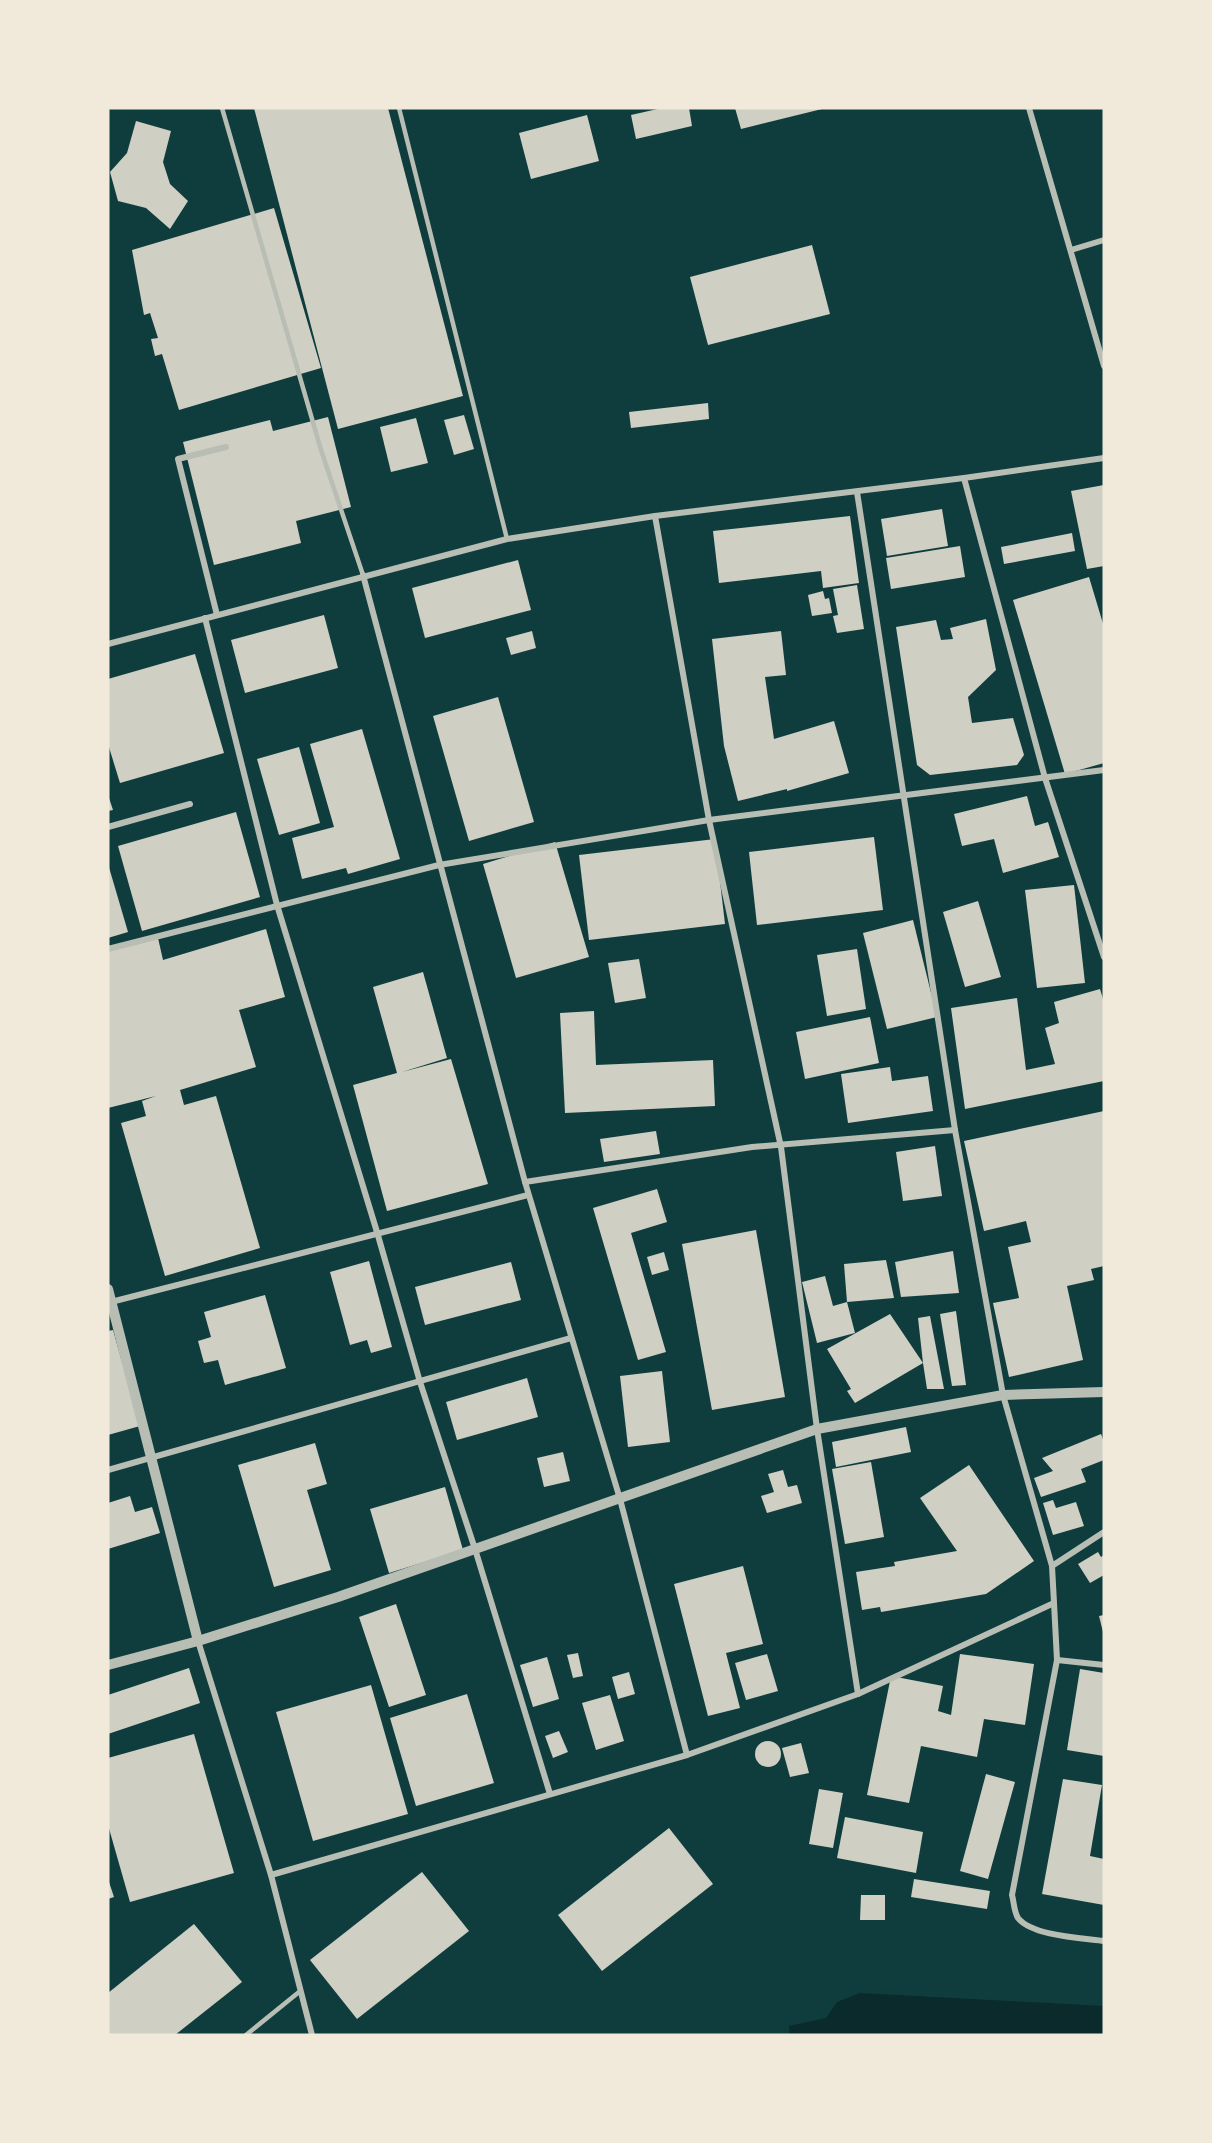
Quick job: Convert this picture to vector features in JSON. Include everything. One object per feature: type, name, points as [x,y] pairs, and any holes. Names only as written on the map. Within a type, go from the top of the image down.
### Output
[{"type":"street","points":[[1029,108],[1104,366]]},
{"type":"street","points":[[1071,250],[1104,240]]},
{"type":"street","points":[[217,615],[178,459],[226,447]]},
{"type":"street","points":[[108,644],[363,575],[507,539],[655,516],[857,492],[1104,458]]},
{"type":"street","points":[[964,478],[1046,778],[1104,957]]},
{"type":"street","points":[[857,492],[955,1130],[1003,1395],[1052,1566],[1057,1660],[1012,1895],[1016,1916],[1026,1925],[1042,1931],[1104,1941]]},
{"type":"street","points":[[655,516],[709,820],[781,1147],[817,1429],[858,1694]]},
{"type":"street","points":[[363,575],[528,1195],[620,1499],[687,1755]]},
{"type":"street","points":[[205,618],[277,905],[377,1232],[420,1382],[475,1549],[550,1794]]},
{"type":"street","points":[[108,949],[439,865],[709,820],[1104,770]]},
{"type":"street","points":[[108,827],[190,804]]},
{"type":"street","points":[[525,1182],[752,1147],[781,1147],[955,1130]]},
{"type":"street","points":[[111,1302],[528,1195]]},
{"type":"street","points":[[108,1289],[198,1641],[271,1875],[299,1992],[312,2035]]},
{"type":"street","points":[[108,1470],[571,1338]]},
{"type":"street","points":[[108,1665],[198,1641],[475,1549],[817,1429],[1003,1395],[1104,1392]]},
{"type":"street","points":[[1052,1566],[1104,1532]]},
{"type":"street","points":[[271,1875],[687,1755],[858,1694],[1054,1602]]},
{"type":"street","points":[[1057,1660],[1104,1665]]},
{"type":"lane","points":[[222,108],[321,450],[363,575]]},
{"type":"lane","points":[[399,108],[507,539]]},
{"type":"lane","points":[[246,2035],[299,1992]]},
{"type":"water","points":[[860,1993],[1104,2006],[1104,2035],[789,2035],[789,2026],[826,2018],[837,2002]]},
{"type":"building","points":[[254,108],[388,108],[463,396],[338,429]]},
{"type":"building","points":[[662,108],[689,108],[692,126],[636,139],[631,115]]},
{"type":"building","points":[[735,108],[822,108],[822,109],[741,129]]},
{"type":"building","points":[[587,115],[599,161],[531,179],[519,133]]},
{"type":"building","points":[[136,121],[171,131],[163,162],[170,184],[188,201],[170,229],[146,208],[118,201],[110,172],[127,153]]},
{"type":"building","points":[[274,208],[321,368],[179,410],[162,354],[155,356],[151,339],[158,338],[150,313],[144,315],[132,250]]},
{"type":"building","points":[[812,245],[830,314],[708,345],[690,277]]},
{"type":"building","points":[[708,403],[709,419],[631,428],[629,412]]},
{"type":"building","points":[[464,415],[474,449],[454,455],[444,420]]},
{"type":"building","points":[[328,417],[351,507],[296,521],[301,543],[214,565],[183,442],[270,420],[273,431]]},
{"type":"building","points":[[416,418],[428,463],[391,472],[380,427]]},
{"type":"building","points":[[1104,485],[1104,566],[1087,569],[1071,491]]},
{"type":"building","points":[[942,509],[948,546],[887,556],[881,519]]},
{"type":"building","points":[[850,516],[859,583],[823,588],[821,571],[719,583],[713,531]]},
{"type":"building","points":[[1072,533],[1075,551],[1004,564],[1001,547]]},
{"type":"building","points":[[960,546],[965,577],[891,589],[886,558]]},
{"type":"building","points":[[518,560],[531,610],[425,638],[412,588]]},
{"type":"building","points":[[1089,577],[1104,627],[1104,763],[1065,774],[1013,600]]},
{"type":"building","points":[[857,585],[864,629],[837,633],[833,616],[838,615],[833,589]]},
{"type":"building","points":[[823,591],[825,599],[829,598],[832,613],[812,616],[808,595]]},
{"type":"building","points":[[324,615],[338,668],[245,693],[231,640]]},
{"type":"building","points":[[986,619],[996,670],[968,697],[972,723],[1013,718],[1024,755],[1017,765],[930,775],[917,765],[896,627],[936,620],[941,640],[953,639],[950,628]]},
{"type":"building","points":[[532,631],[536,648],[511,655],[506,638]]},
{"type":"building","points":[[781,631],[786,675],[765,677],[774,739],[834,721],[849,773],[787,791],[787,789],[738,801],[724,746],[712,639]]},
{"type":"building","points":[[195,654],[224,753],[120,783],[108,744],[108,679]]},
{"type":"building","points":[[498,697],[534,822],[469,841],[433,716]]},
{"type":"building","points":[[362,729],[400,859],[348,874],[346,868],[302,879],[292,838],[334,827],[310,744]]},
{"type":"building","points":[[299,747],[320,823],[279,835],[257,759]]},
{"type":"building","points":[[108,795],[113,810],[108,811]]},
{"type":"building","points":[[1027,796],[1035,826],[1048,822],[1059,857],[1003,873],[994,839],[962,846],[954,814]]},
{"type":"building","points":[[236,812],[260,897],[142,931],[118,846]]},
{"type":"building","points":[[874,837],[883,910],[757,925],[749,852]]},
{"type":"building","points":[[715,839],[725,924],[589,940],[579,855]]},
{"type":"building","points":[[555,842],[589,957],[516,978],[483,864]]},
{"type":"building","points":[[108,864],[128,932],[108,938]]},
{"type":"building","points":[[1074,885],[1085,983],[1037,988],[1025,890]]},
{"type":"building","points":[[978,901],[1001,977],[965,987],[943,912]]},
{"type":"building","points":[[913,920],[937,1017],[887,1029],[863,933]]},
{"type":"building","points":[[266,929],[285,997],[239,1010],[256,1067],[180,1090],[184,1105],[216,1096],[260,1248],[165,1276],[121,1123],[146,1116],[142,1101],[156,1096],[108,1108],[108,951],[158,938],[163,960]]},
{"type":"building","points":[[857,949],[866,1009],[827,1016],[817,955]]},
{"type":"building","points":[[639,959],[646,998],[615,1003],[608,963]]},
{"type":"building","points":[[423,972],[447,1058],[402,1072],[451,1059],[488,1184],[387,1211],[353,1085],[397,1073],[373,987]]},
{"type":"building","points":[[1100,989],[1104,1002],[1104,1081],[965,1109],[951,1008],[1017,998],[1026,1070],[1055,1064],[1045,1028],[1059,1023],[1054,1002]]},
{"type":"building","points":[[594,1011],[596,1065],[713,1060],[715,1106],[565,1113],[560,1013]]},
{"type":"building","points":[[870,1017],[879,1063],[805,1079],[796,1032]]},
{"type":"building","points":[[890,1067],[892,1081],[928,1076],[933,1111],[848,1123],[841,1074]]},
{"type":"building","points":[[1104,1111],[1104,1266],[1091,1269],[1094,1280],[1067,1286],[1083,1360],[1009,1377],[993,1303],[1019,1298],[1008,1247],[1031,1242],[1026,1221],[984,1231],[964,1141]]},
{"type":"building","points":[[656,1131],[660,1154],[604,1162],[600,1139]]},
{"type":"building","points":[[935,1146],[942,1196],[903,1201],[896,1152]]},
{"type":"building","points":[[657,1189],[667,1222],[631,1233],[666,1352],[638,1360],[593,1208]]},
{"type":"building","points":[[756,1230],[785,1397],[712,1410],[682,1244]]},
{"type":"building","points":[[953,1251],[959,1293],[901,1297],[895,1262]]},
{"type":"building","points":[[664,1252],[669,1270],[652,1275],[647,1257]]},
{"type":"building","points":[[886,1260],[894,1298],[847,1302],[844,1264]]},
{"type":"building","points":[[369,1261],[392,1347],[371,1353],[367,1340],[350,1345],[330,1272]]},
{"type":"building","points":[[511,1262],[521,1300],[425,1325],[415,1287]]},
{"type":"building","points":[[825,1276],[833,1306],[847,1302],[855,1333],[817,1343],[802,1282]]},
{"type":"building","points":[[265,1295],[286,1368],[225,1385],[218,1360],[204,1363],[198,1341],[211,1337],[204,1312]]},
{"type":"building","points":[[956,1311],[966,1385],[952,1386],[940,1314]]},
{"type":"building","points":[[890,1314],[923,1363],[855,1403],[847,1391],[851,1389],[827,1349]]},
{"type":"building","points":[[930,1316],[944,1389],[927,1389],[918,1318]]},
{"type":"building","points":[[113,1330],[140,1426],[108,1435],[108,1331]]},
{"type":"building","points":[[662,1371],[670,1442],[628,1447],[620,1376]]},
{"type":"building","points":[[527,1378],[538,1417],[457,1440],[446,1402]]},
{"type":"building","points":[[906,1427],[911,1452],[836,1467],[832,1442]]},
{"type":"building","points":[[1101,1434],[1104,1442],[1104,1460],[1081,1469],[1086,1482],[1041,1497],[1034,1478],[1053,1471],[1042,1458]]},
{"type":"building","points":[[315,1443],[327,1484],[307,1490],[331,1570],[274,1587],[238,1465]]},
{"type":"building","points":[[563,1452],[570,1481],[544,1487],[537,1458]]},
{"type":"building","points":[[871,1462],[884,1537],[845,1544],[832,1469]]},
{"type":"building","points":[[969,1465],[1034,1561],[986,1594],[881,1612],[880,1607],[862,1610],[856,1572],[895,1566],[894,1562],[957,1551],[920,1498]]},
{"type":"building","points":[[783,1470],[788,1487],[797,1485],[802,1503],[767,1513],[761,1496],[774,1492],[768,1474]]},
{"type":"building","points":[[445,1487],[463,1550],[389,1573],[370,1509]]},
{"type":"building","points":[[130,1496],[135,1512],[152,1507],[160,1533],[108,1549],[108,1503]]},
{"type":"building","points":[[1053,1500],[1056,1508],[1076,1502],[1084,1526],[1053,1535],[1043,1503]]},
{"type":"building","points":[[1098,1552],[1101,1557],[1104,1555],[1104,1575],[1090,1583],[1078,1564]]},
{"type":"building","points":[[743,1566],[763,1644],[726,1653],[740,1708],[708,1716],[674,1584]]},
{"type":"building","points":[[396,1604],[426,1695],[389,1707],[359,1617]]},
{"type":"building","points":[[1104,1615],[1104,1632],[1103,1632],[1099,1616]]},
{"type":"building","points":[[578,1653],[583,1676],[573,1678],[567,1655]]},
{"type":"building","points":[[767,1654],[778,1691],[746,1700],[735,1663]]},
{"type":"building","points":[[960,1654],[1034,1664],[1025,1725],[984,1719],[977,1757],[921,1746],[909,1803],[867,1795],[891,1676],[943,1686],[938,1711],[951,1715]]},
{"type":"building","points":[[547,1657],[559,1699],[533,1707],[520,1665]]},
{"type":"building","points":[[189,1668],[200,1703],[108,1734],[108,1695]]},
{"type":"building","points":[[1080,1669],[1104,1673],[1104,1756],[1067,1750]]},
{"type":"building","points":[[629,1672],[635,1694],[618,1699],[612,1677]]},
{"type":"building","points":[[371,1685],[408,1814],[313,1841],[276,1712]]},
{"type":"building","points":[[467,1694],[494,1783],[416,1806],[390,1718]]},
{"type":"building","points":[[610,1695],[624,1741],[596,1750],[582,1703]]},
{"type":"building","points":[[559,1731],[568,1752],[553,1758],[545,1736]]},
{"type":"building","points":[[194,1734],[234,1873],[130,1902],[108,1825],[108,1758]]},
{"type":"building","points":[[768,1741],[777,1745],[781,1754],[777,1763],[768,1767],[759,1763],[755,1754],[759,1745]]},
{"type":"building","points":[[801,1743],[809,1773],[790,1777],[782,1748]]},
{"type":"building","points":[[986,1774],[1015,1782],[988,1879],[960,1871]]},
{"type":"building","points":[[1063,1779],[1102,1785],[1090,1856],[1104,1859],[1104,1905],[1042,1894]]},
{"type":"building","points":[[819,1789],[843,1793],[833,1848],[809,1844]]},
{"type":"building","points":[[845,1817],[923,1832],[916,1873],[837,1858]]},
{"type":"building","points":[[669,1828],[713,1884],[602,1971],[558,1915]]},
{"type":"building","points":[[422,1872],[469,1931],[357,2019],[310,1960]]},
{"type":"building","points":[[108,1879],[114,1897],[108,1899]]},
{"type":"building","points":[[914,1879],[990,1891],[987,1909],[911,1897]]},
{"type":"building","points":[[861,1895],[885,1895],[885,1920],[860,1920]]},
{"type":"building","points":[[194,1924],[242,1982],[175,2035],[108,2035],[108,1993]]}]
